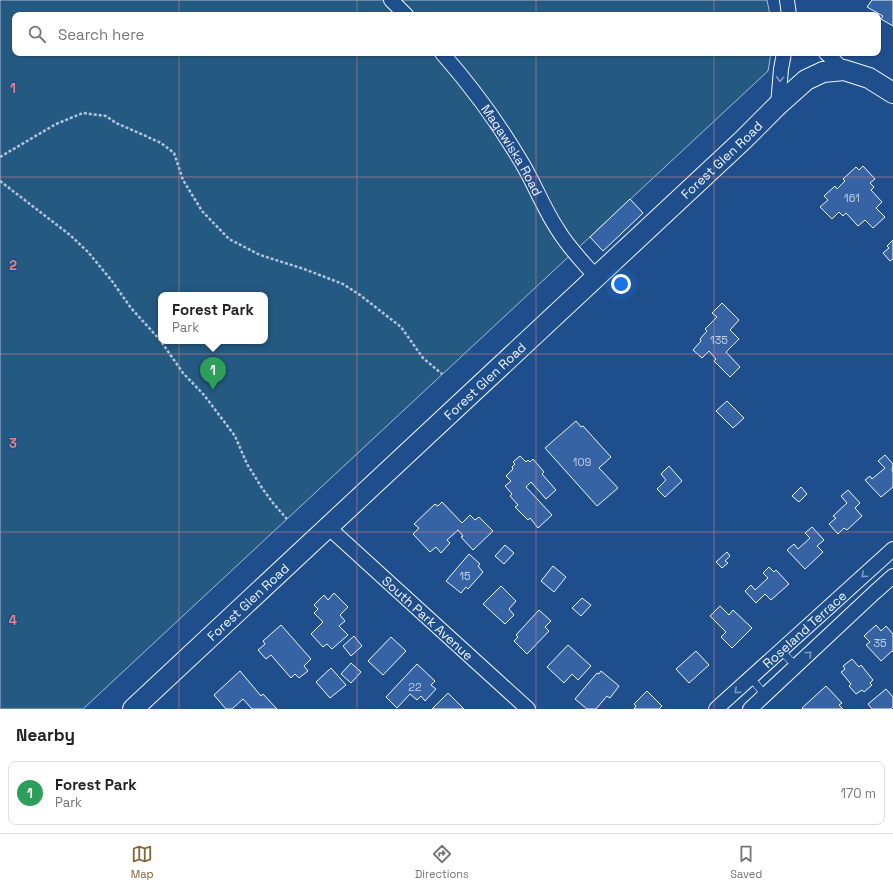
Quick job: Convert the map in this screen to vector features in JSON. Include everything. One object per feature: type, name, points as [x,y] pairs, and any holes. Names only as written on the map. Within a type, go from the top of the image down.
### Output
[{"type":"street","points":[[391,0],[403,12]]},
{"type":"street","points":[[786,0],[788,12]]},
{"type":"street","name":"Magawiska Road","points":[[444,56],[471,88],[507,138],[523,164],[559,232],[596,277]]},
{"type":"street","points":[[778,105],[783,56]]},
{"type":"street","points":[[829,56],[844,70],[869,78],[893,93]]},
{"type":"street","name":"Forest Glen Road","points":[[133,709],[743,140],[778,105],[806,80],[823,72],[844,70]]},
{"type":"street","name":"South Park Avenue","points":[[328,527],[528,709]]},
{"type":"street","name":"Roseland Terrace","points":[[716,709],[893,549]]},
{"type":"street","points":[[750,709],[893,576]]},
{"type":"lane","points":[[781,651],[796,666]]},
{"type":"lane","points":[[751,678],[765,695]]},
{"type":"path","points":[[0,157],[56,124],[83,113],[106,116],[116,124],[161,144],[174,153],[183,180],[202,211],[229,239],[260,255],[304,269],[343,284],[360,295],[401,327],[423,358],[442,374]]},
{"type":"path","points":[[0,181],[70,235],[88,252],[112,281],[131,308],[158,338]]},
{"type":"path","points":[[163,344],[183,373],[204,395],[236,436],[247,464],[262,488],[287,519]]},
{"type":"shaded area","points":[[0,0],[767,0],[769,12],[12,12],[12,56],[770,56],[768,71],[83,709],[0,709]]},
{"type":"building","points":[[872,0],[893,0],[893,26],[881,19],[883,16],[881,15],[881,12],[876,12],[867,7]]},
{"type":"building","points":[[863,166],[875,179],[870,183],[874,187],[871,190],[882,202],[876,208],[885,217],[873,228],[865,220],[858,226],[846,213],[843,216],[839,212],[832,219],[820,207],[828,200],[824,196],[835,186],[837,189],[845,181],[843,179],[856,167],[859,170]]},
{"type":"building","points":[[630,199],[643,213],[603,251],[590,237]]},
{"type":"building","points":[[893,240],[893,259],[890,261],[883,253],[889,248],[887,246]]},
{"type":"building","points":[[722,303],[739,320],[730,330],[739,339],[726,352],[740,367],[730,377],[714,361],[716,359],[709,351],[702,358],[693,350],[707,331],[705,329],[717,317],[712,313]]},
{"type":"building","points":[[727,401],[744,418],[733,428],[716,411]]},
{"type":"building","points":[[576,421],[581,427],[583,426],[611,457],[599,468],[618,488],[597,506],[545,448]]},
{"type":"building","points":[[885,455],[893,464],[893,487],[881,497],[865,480],[870,476],[872,479],[885,468],[878,461]]},
{"type":"building","points":[[520,456],[526,462],[528,460],[530,462],[533,459],[544,472],[542,474],[556,490],[546,499],[531,482],[526,487],[552,515],[538,528],[530,518],[528,520],[515,507],[518,505],[510,496],[512,494],[505,486],[511,481],[506,476],[513,469],[512,467],[515,464],[513,462]]},
{"type":"building","points":[[669,466],[682,481],[665,497],[657,489],[666,480],[661,474]]},
{"type":"building","points":[[801,487],[807,494],[799,502],[792,496]]},
{"type":"building","points":[[848,490],[860,503],[855,508],[862,516],[847,530],[844,528],[838,534],[829,524],[836,518],[833,516],[847,503],[841,496]]},
{"type":"building","points":[[442,502],[462,523],[470,515],[475,520],[479,517],[493,531],[473,550],[461,537],[463,536],[458,530],[447,540],[450,543],[441,553],[436,547],[430,552],[413,534],[419,528],[414,524],[435,504],[438,506]]},
{"type":"building","points":[[812,527],[824,540],[817,546],[823,552],[805,569],[787,550],[794,544],[798,549],[810,538],[805,533]]},
{"type":"building","points":[[505,545],[514,553],[504,564],[495,556]]},
{"type":"building","points":[[727,552],[730,556],[725,561],[728,563],[722,568],[716,562]]},
{"type":"building","points":[[469,554],[480,564],[478,566],[483,572],[468,589],[466,587],[461,593],[446,581]]},
{"type":"building","points":[[553,566],[566,577],[554,592],[541,581]]},
{"type":"building","points":[[769,567],[774,572],[776,570],[789,584],[771,600],[765,594],[756,603],[745,591],[751,585],[755,590],[768,578],[763,573]]},
{"type":"building","points":[[501,586],[516,601],[509,609],[514,615],[505,624],[483,604]]},
{"type":"building","points":[[334,593],[348,607],[340,615],[345,621],[339,626],[348,635],[332,649],[327,644],[323,647],[311,634],[323,622],[314,613],[318,609],[314,605],[324,595],[328,600]]},
{"type":"building","points":[[582,598],[591,605],[581,616],[572,608]]},
{"type":"building","points":[[720,606],[729,615],[733,610],[752,628],[732,648],[721,637],[726,632],[710,616]]},
{"type":"building","points":[[539,610],[551,621],[545,627],[549,631],[527,654],[514,641],[518,637],[516,635]]},
{"type":"building","points":[[281,625],[311,659],[304,666],[308,671],[299,678],[295,674],[291,678],[271,655],[266,659],[258,650],[265,644],[263,641]]},
{"type":"building","points":[[876,625],[881,631],[886,626],[893,634],[893,652],[892,651],[881,661],[866,645],[870,642],[864,636]]},
{"type":"building","points":[[354,636],[362,646],[351,656],[343,646]]},
{"type":"building","points":[[391,637],[406,651],[383,675],[368,661]]},
{"type":"building","points":[[568,645],[591,666],[578,680],[572,674],[564,683],[547,667]]},
{"type":"building","points":[[696,651],[709,665],[689,683],[676,669]]},
{"type":"building","points":[[852,659],[859,667],[861,665],[873,680],[870,683],[872,685],[864,692],[862,690],[856,694],[849,686],[851,684],[841,672],[845,669],[843,666]]},
{"type":"building","points":[[351,663],[361,672],[351,683],[341,674]]},
{"type":"building","points":[[417,664],[435,681],[431,685],[436,689],[425,701],[421,696],[417,700],[410,694],[397,708],[386,697]]},
{"type":"building","points":[[331,668],[346,685],[330,698],[316,682]]},
{"type":"building","points":[[240,671],[261,696],[263,694],[277,709],[252,709],[243,699],[232,709],[226,709],[214,695]]},
{"type":"building","points":[[601,671],[619,686],[610,698],[607,696],[596,709],[587,709],[575,699],[597,673],[599,674]]},
{"type":"building","points":[[826,686],[842,703],[839,705],[843,709],[802,708]]},
{"type":"building","points":[[886,689],[893,697],[893,707],[891,709],[872,709],[868,704]]},
{"type":"building","points":[[647,691],[662,706],[659,709],[634,709],[636,706],[634,704]]},
{"type":"building","points":[[448,693],[464,709],[432,709]]},
{"type":"place","name":"Forest Park","points":[[213,390]]}]
